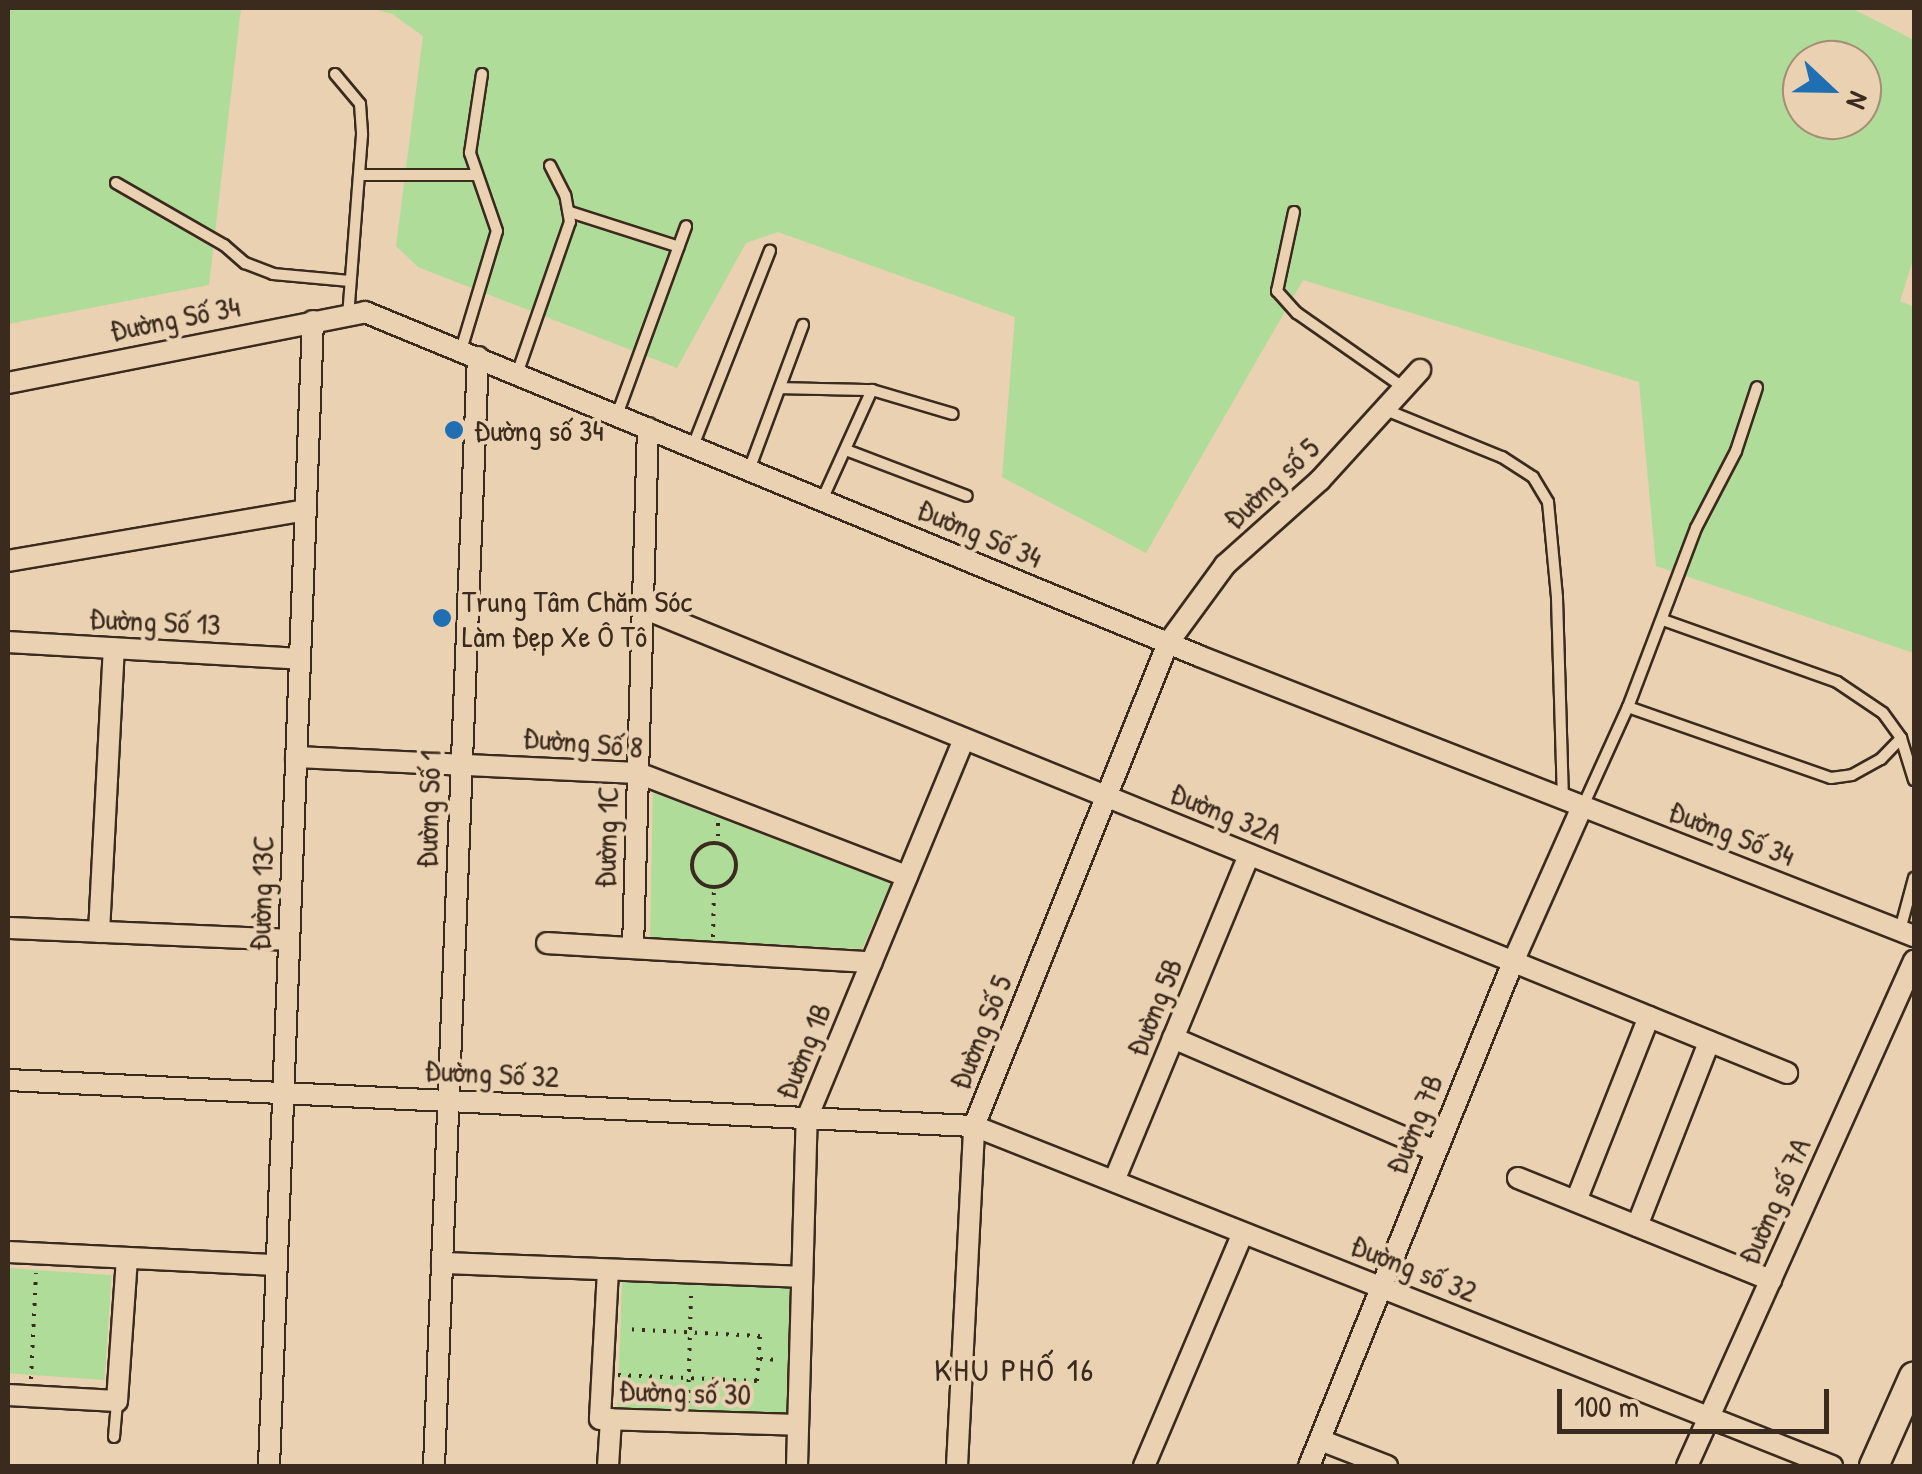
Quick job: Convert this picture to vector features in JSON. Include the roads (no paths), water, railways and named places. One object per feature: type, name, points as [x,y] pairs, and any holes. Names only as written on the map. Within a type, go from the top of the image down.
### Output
[{"type":"main road","points":[[1874,1466],[1914,1376]]},
{"type":"street","name":"Đường Số 34","points":[[8,383],[365,312],[1168,643],[1907,933]]},
{"type":"street","name":"Đường 13C","points":[[270,1466],[313,322]]},
{"type":"street","name":"Đường Số 1","points":[[434,1466],[460,763],[469,354]]},
{"type":"street","name":"Đường số 5","points":[[1168,643],[1226,565],[1320,480],[1420,370]]},
{"type":"street","name":"Đường 1C","points":[[633,948],[648,428]]},
{"type":"street","points":[[8,561],[306,510]]},
{"type":"street","name":"Đường 32A","points":[[643,608],[1787,1072]]},
{"type":"street","name":"Đường Số 13","points":[[8,642],[300,659]]},
{"type":"street","name":"Đường Số 5","points":[[957,1466],[974,1126],[1168,643]]},
{"type":"street","points":[[99,932],[114,648]]},
{"type":"street","name":"Đường 1B","points":[[797,1466],[807,1118],[964,739]]},
{"type":"street","name":"Đường Số 8","points":[[296,757],[638,772],[907,876]]},
{"type":"street","name":"Đường 7B","points":[[1309,1466],[1513,962],[1573,803]]},
{"type":"street","name":"Đường 5B","points":[[1114,1182],[1249,855]]},
{"type":"street","points":[[8,928],[289,940]]},
{"type":"street","points":[[547,943],[871,962]]},
{"type":"street","name":"Đường số 7A","points":[[1687,1466],[1914,961]]},
{"type":"street","points":[[1576,1201],[1649,1017]]},
{"type":"street","points":[[1173,1038],[1436,1151]]},
{"type":"street","points":[[1637,1226],[1709,1042]]},
{"type":"street","name":"Đường Số 32","points":[[8,1080],[974,1126]]},
{"type":"street","name":"Đường số 32","points":[[974,1126],[1832,1466]]},
{"type":"street","points":[[1518,1178],[1771,1280]]},
{"type":"street","points":[[1144,1466],[1243,1233]]},
{"type":"street","points":[[8,1252],[277,1264]]},
{"type":"street","points":[[8,1395],[117,1401],[127,1258]]},
{"type":"street","points":[[442,1263],[802,1278]]},
{"type":"street","name":"Đường số 30","points":[[608,1270],[600,1419],[798,1424]]},
{"type":"street","points":[[608,1466],[611,1419]]},
{"type":"street","points":[[1320,1440],[1387,1466]]},
{"type":"lane","points":[[336,74],[360,104],[360,176],[348,315]]},
{"type":"lane","points":[[469,354],[497,232],[470,154],[482,74]]},
{"type":"lane","points":[[517,374],[570,212],[550,166]]},
{"type":"lane","points":[[360,176],[477,175]]},
{"type":"lane","points":[[116,183],[224,245],[245,263],[274,274],[350,280]]},
{"type":"lane","points":[[570,212],[678,248]]},
{"type":"lane","points":[[1294,212],[1278,292],[1297,313],[1404,388]]},
{"type":"lane","points":[[617,415],[686,226]]},
{"type":"lane","points":[[692,446],[770,251]]},
{"type":"lane","points":[[749,470],[803,325]]},
{"type":"lane","points":[[1573,803],[1628,707],[1696,528],[1736,451],[1757,387]]},
{"type":"lane","points":[[782,388],[872,390],[954,414]]},
{"type":"lane","points":[[822,500],[872,390]]},
{"type":"lane","points":[[1386,410],[1502,457],[1534,477],[1548,502],[1573,803]]},
{"type":"lane","points":[[846,450],[967,496]]},
{"type":"lane","points":[[1663,620],[1837,682],[1883,713],[1901,738],[1914,780]]},
{"type":"lane","points":[[1628,707],[1831,778],[1852,775],[1901,738]]},
{"type":"lane","points":[[1907,933],[1914,878]]},
{"type":"lane","points":[[114,1437],[117,1401]]},
{"type":"place","name":"Đường số 34","points":[[454,430]]},
{"type":"place","name":"Trung Tâm Chăm Sóc Làm Đẹp Xe Ô Tô","points":[[442,618]]},
{"type":"district","name":"KHU PHỐ 16","points":[[1015,1370]]}]
